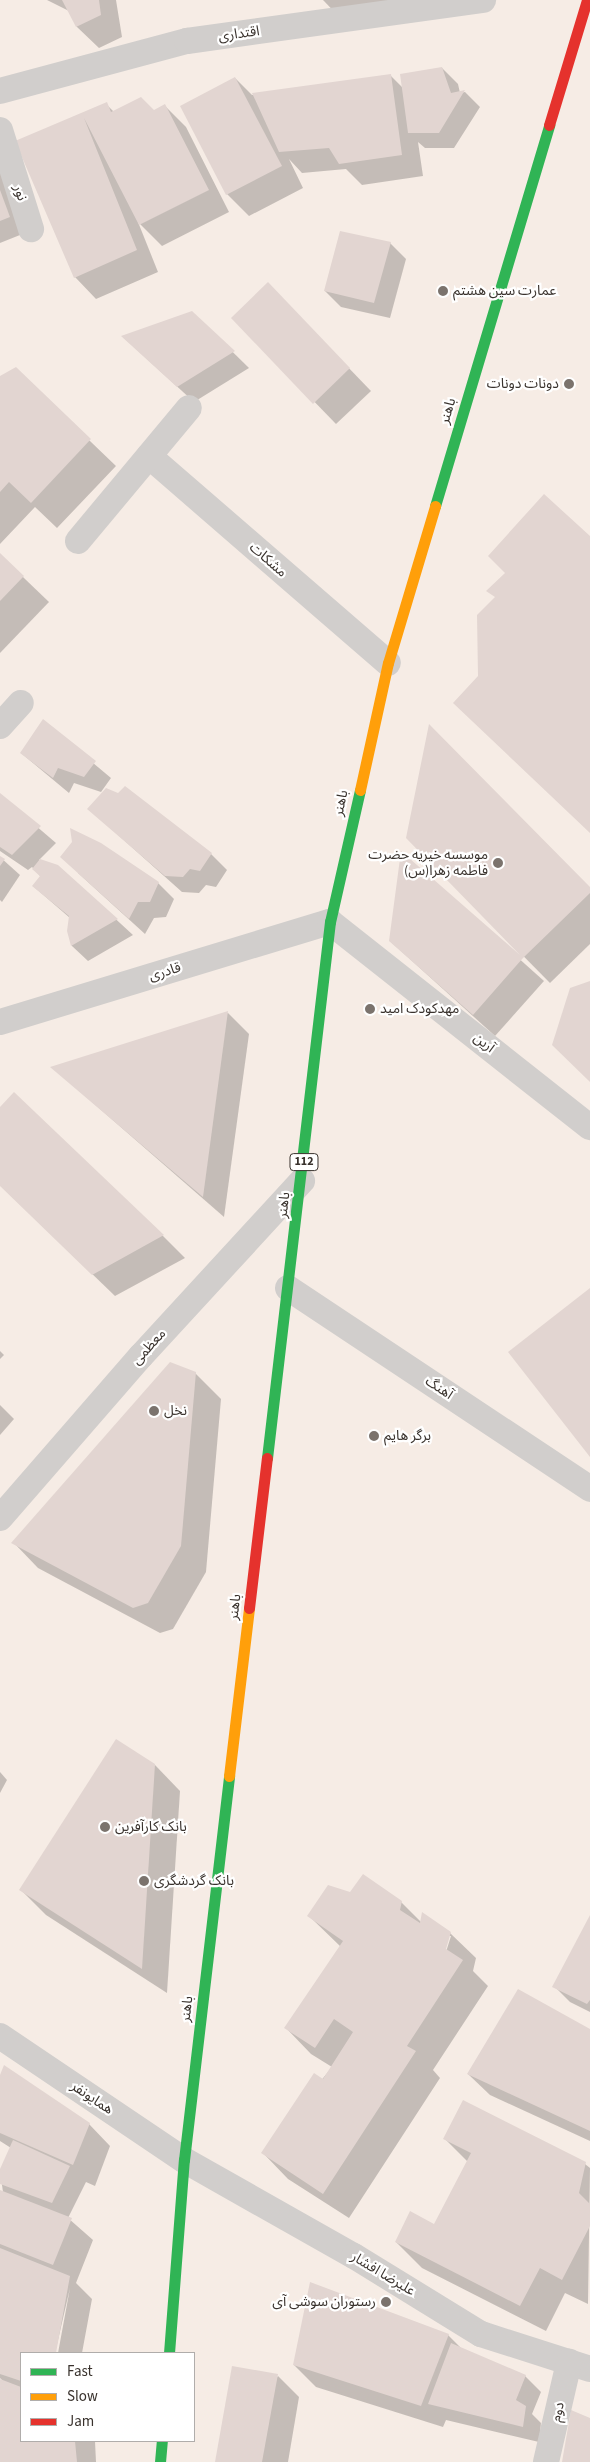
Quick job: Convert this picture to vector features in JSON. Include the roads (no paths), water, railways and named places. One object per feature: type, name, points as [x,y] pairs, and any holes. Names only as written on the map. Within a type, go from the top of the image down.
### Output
[{"type":"main road","name":"باهنر","points":[[169,2352],[184,2160],[302,1180],[330,922],[388,663],[587,8]]},
{"type":"main road","points":[[160,2462],[162,2442]]},
{"type":"street","name":"اقتداری","points":[[0,91],[187,41],[483,0]]},
{"type":"street","name":"نور","points":[[0,130],[31,229]]},
{"type":"street","points":[[78,542],[189,408]]},
{"type":"street","name":"مشکات","points":[[149,456],[388,663]]},
{"type":"street","points":[[0,726],[21,703]]},
{"type":"street","name":"قادری","points":[[0,1022],[330,922]]},
{"type":"street","name":"آرین","points":[[330,922],[590,1127]]},
{"type":"street","name":"معظمی","points":[[0,1518],[141,1356],[302,1180]]},
{"type":"street","name":"آهنگ","points":[[288,1288],[590,1489]]},
{"type":"street","name":"همایونفر","points":[[0,2036],[184,2160]]},
{"type":"street","name":"علیرضا افشار","points":[[184,2160],[354,2256],[481,2334],[580,2366]]},
{"type":"street","name":"دوم","points":[[546,2462],[580,2366]]},
{"type":"place","name":"عمارت سین هشتم","points":[[443,291]]},
{"type":"place","name":"دونات دونات","points":[[569,384]]},
{"type":"place","name":"موسسه خیریه حضرت فاطمه زهرا(س)","points":[[498,863]]},
{"type":"place","name":"مهدکودک امید","points":[[370,1009]]},
{"type":"place","name":"نخل","points":[[154,1411]]},
{"type":"place","name":"برگر هایم","points":[[374,1436]]},
{"type":"place","name":"بانک کارآفرین","points":[[105,1827]]},
{"type":"place","name":"بانک گردشگری","points":[[144,1881]]},
{"type":"place","name":"رستوران سوشی آی","points":[[386,2302]]}]
